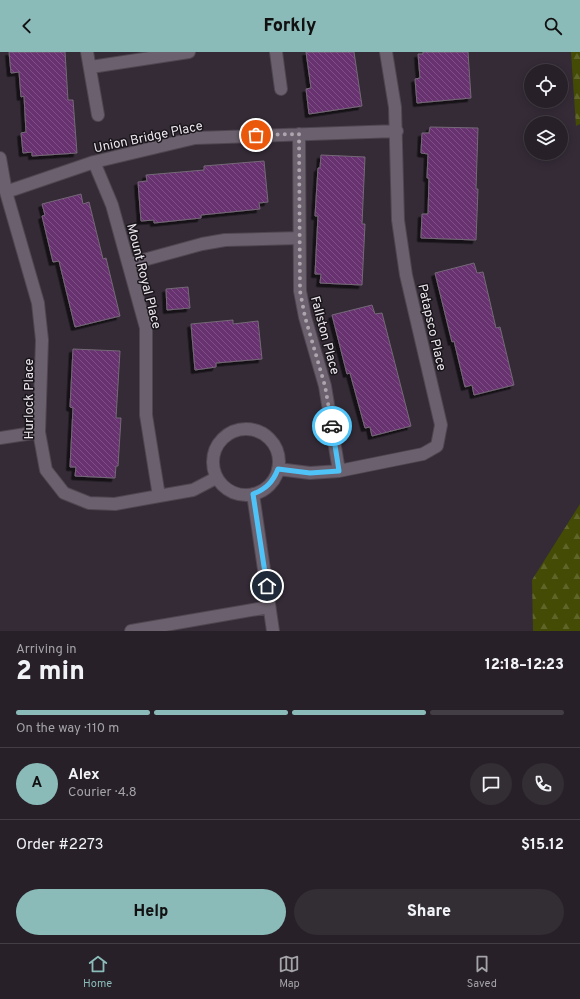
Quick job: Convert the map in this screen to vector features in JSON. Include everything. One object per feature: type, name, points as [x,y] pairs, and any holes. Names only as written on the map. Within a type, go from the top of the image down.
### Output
[{"type":"street","points":[[87,52],[98,115]]},
{"type":"street","points":[[90,67],[189,52]]},
{"type":"street","points":[[276,52],[281,89]]},
{"type":"street","name":"Patapsco Place","points":[[278,469],[310,473],[339,471],[423,454],[437,446],[440,425],[406,275],[401,244],[398,220],[397,131],[386,52]]},
{"type":"street","name":"Union Bridge Place","points":[[6,192],[94,162],[195,138],[397,131]]},
{"type":"street","name":"Fallston Place","points":[[299,134],[299,238],[301,297],[305,317],[325,386],[339,471]]},
{"type":"street","name":"Hurlock Place","points":[[0,158],[6,192],[38,303],[42,340],[40,432],[46,470],[64,493],[89,503],[115,504],[193,490],[216,478]]},
{"type":"street","name":"Mount Royal Place","points":[[94,162],[112,205],[146,328],[146,415],[159,496]]},
{"type":"street","points":[[129,264],[210,242],[225,240],[299,238]]},
{"type":"street","points":[[240,429],[255,430],[260,432],[274,444],[279,460],[278,469],[275,478],[262,491],[243,495],[232,492],[223,487],[216,478],[212,463],[216,447],[222,439],[230,433],[240,429]]},
{"type":"street","points":[[0,438],[40,432]]},
{"type":"street","points":[[253,494],[273,631]]},
{"type":"street","points":[[131,631],[269,607]]},
{"type":"green space","points":[[571,52],[580,52],[580,124],[576,126]]},
{"type":"green space","points":[[580,504],[580,631],[533,631],[532,580]]},
{"type":"building","points":[[9,52],[65,52],[68,100],[73,100],[77,153],[32,156],[32,152],[23,153],[21,133],[26,132],[24,96],[21,97],[19,72],[11,73]]},
{"type":"building","points":[[306,52],[354,52],[362,106],[309,114],[306,89],[311,88]]},
{"type":"building","points":[[423,52],[468,52],[471,98],[417,103],[415,79],[420,78],[418,54],[423,54]]},
{"type":"building","points":[[430,127],[478,128],[476,240],[421,238],[422,214],[428,214],[429,178],[427,178],[428,154],[421,153],[422,133],[429,133]]},
{"type":"building","points":[[321,155],[365,157],[362,224],[365,224],[362,285],[320,283],[321,274],[315,274],[318,216],[315,216],[318,168],[320,168]]},
{"type":"building","points":[[264,161],[268,202],[259,203],[260,209],[201,215],[201,218],[154,223],[154,220],[141,221],[138,182],[147,181],[146,175],[204,170],[204,166]]},
{"type":"building","points":[[81,194],[83,204],[89,202],[103,259],[106,258],[120,316],[75,327],[59,261],[53,262],[42,216],[45,215],[42,204]]},
{"type":"building","points":[[474,263],[477,273],[483,272],[496,328],[500,327],[514,385],[474,395],[472,385],[465,387],[435,273]]},
{"type":"building","points":[[188,287],[190,308],[167,310],[166,289]]},
{"type":"building","points":[[372,305],[375,314],[382,313],[411,426],[372,436],[370,427],[365,428],[350,373],[347,374],[332,315]]},
{"type":"building","points":[[233,320],[233,324],[258,321],[262,359],[216,363],[216,367],[195,370],[191,324]]},
{"type":"building","points":[[73,349],[120,351],[116,418],[121,418],[118,466],[116,466],[115,478],[75,476],[76,467],[70,467],[73,408],[70,407]]},
{"type":"way so far","points":[[256,135],[299,134],[300,291],[305,317],[325,386],[332,426]]},
{"type":"route","points":[[267,586],[253,494],[262,491],[269,485],[275,478],[278,469],[310,473],[339,471],[332,426]]}]
